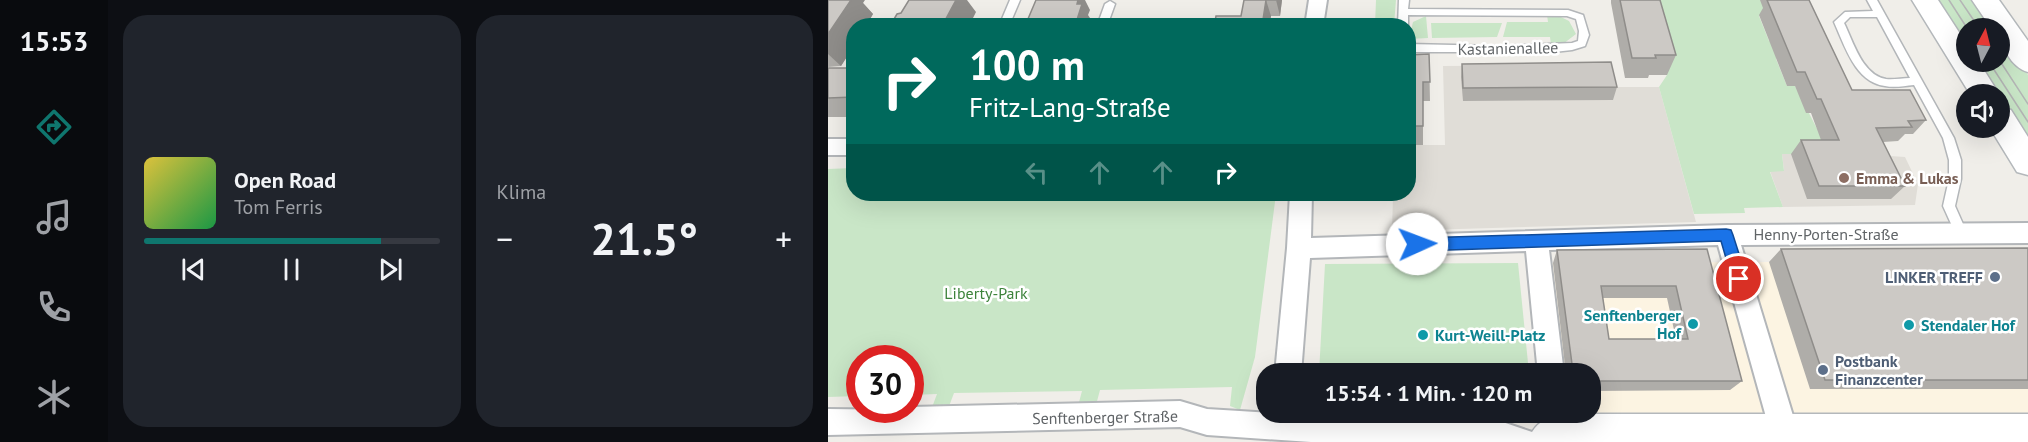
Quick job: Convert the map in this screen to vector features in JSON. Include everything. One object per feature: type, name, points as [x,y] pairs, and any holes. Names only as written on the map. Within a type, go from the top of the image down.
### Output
[{"type":"street","points":[[1315,18],[1318,0]]},
{"type":"street","points":[[1925,0],[1978,84]]},
{"type":"street","points":[[1985,0],[2028,62]]},
{"type":"street","points":[[2010,134],[2028,163]]},
{"type":"street","points":[[828,147],[846,147]]},
{"type":"street","points":[[1289,363],[1301,201]]},
{"type":"street","name":"Henny-Porten-Straße","points":[[1299,248],[1726,235],[2028,233]]},
{"type":"street","points":[[1726,235],[1785,438]]},
{"type":"street","points":[[1536,241],[1550,363]]},
{"type":"street","name":"Senftenberger Straße","points":[[828,422],[1180,414],[1205,432],[1283,427],[1341,431],[1485,430],[1546,433]]},
{"type":"street","points":[[1546,433],[1785,438],[2028,434]]},
{"type":"lane","points":[[1007,18],[1015,0]]},
{"type":"lane","points":[[1404,0],[1404,18]]},
{"type":"lane","points":[[1872,0],[1948,138],[1955,160],[1955,179],[1949,206],[1961,233]]},
{"type":"lane","points":[[1105,18],[1110,4]]},
{"type":"lane","name":"Kastanienallee","points":[[1404,12],[1568,13],[1580,17],[1584,35],[1581,44],[1577,47],[1551,49],[1416,48]]},
{"type":"lane","points":[[1880,14],[1848,14],[1839,22],[1864,70],[1870,76],[1880,82],[1917,81]]},
{"type":"shaded area","points":[[1605,65],[1610,87],[1659,87],[1696,222],[1392,231],[1393,201],[1416,201],[1416,145],[1445,145],[1443,66]]},
{"type":"shaded area","name":"Emma & Lukas","points":[[1782,154],[1861,154],[1905,157],[1918,184],[1915,205],[1783,207],[1770,171],[1784,170]]},
{"type":"shaded area","points":[[2028,261],[2028,442],[1572,442],[1570,423],[1601,423],[1601,363],[1563,363],[1551,263]]},
{"type":"green space","points":[[1376,0],[1396,0],[1395,18],[1375,18]]},
{"type":"green space","points":[[1646,0],[1763,0],[1766,15],[1759,16],[1769,41],[1777,41],[1776,59],[1787,86],[1795,86],[1830,154],[1782,154],[1784,171],[1770,172],[1783,207],[1744,208],[1745,213],[1694,214],[1659,87],[1667,75]]},
{"type":"green space","points":[[1931,0],[1976,0],[1989,18],[1956,18],[1956,33]]},
{"type":"green space","points":[[1547,15],[1559,16],[1569,21],[1576,34],[1563,44],[1551,45],[1550,37],[1503,37],[1507,22],[1548,22]]},
{"type":"green space","points":[[1426,16],[1428,38],[1416,39],[1416,21]]},
{"type":"green space","points":[[1431,23],[1502,23],[1497,37],[1432,38]]},
{"type":"green space","points":[[2010,49],[2028,75],[2028,142],[2010,114],[2010,84],[1990,84],[1982,72],[2010,72]]},
{"type":"green space","name":"Liberty-Park","points":[[846,168],[846,201],[1275,201],[1255,357],[1240,410],[1230,406],[1232,387],[1100,390],[1096,405],[1078,406],[1082,391],[954,393],[948,409],[931,410],[937,394],[924,394],[924,345],[846,345],[846,396],[828,397],[828,169]]},
{"type":"green space","name":"Kurt-Weill-Platz","points":[[1518,263],[1528,363],[1320,363],[1325,264]]},
{"type":"building","points":[[828,0],[851,0],[828,34]]},
{"type":"building","points":[[909,0],[956,0],[946,18],[895,18],[901,13]]},
{"type":"building","points":[[1036,0],[1078,0],[1077,4],[1082,4],[1078,18],[1028,18]]},
{"type":"building","points":[[1244,0],[1266,0],[1263,18],[1216,18],[1216,16],[1241,16]]},
{"type":"building","points":[[1620,0],[1660,0],[1676,55],[1632,58]]},
{"type":"building","points":[[1767,0],[1809,0],[1852,90],[1910,90],[1926,120],[1908,121],[1912,127],[1876,128],[1905,186],[1819,186],[1801,140],[1839,140],[1821,99],[1817,99],[1805,72],[1797,72]]},
{"type":"building","points":[[1429,54],[1430,82],[1423,82],[1423,126],[1416,126],[1416,55]]},
{"type":"building","points":[[1611,62],[1617,87],[1463,88],[1462,64]]},
{"type":"building","points":[[828,68],[846,68],[846,97],[828,98]]},
{"type":"building","name":"Stendaler Hof","points":[[2028,248],[2028,380],[1825,380],[1781,249]]},
{"type":"building","name":"Senftenberger Hof","points":[[1707,249],[1742,381],[1601,381],[1601,363],[1572,363],[1557,250]],"holes":[[[1601,286],[1676,286],[1688,339],[1609,339]]]},
{"type":"tram line","points":[[1949,0],[1961,18]]},
{"type":"tram line","points":[[1960,0],[1972,18]]},
{"type":"tram line","points":[[1996,72],[2028,122]]},
{"type":"tram line","points":[[2007,72],[2028,104]]},
{"type":"place","name":"Emma & Lukas","points":[[1844,178]]},
{"type":"place","name":"LINKER TREFF","points":[[1995,277]]},
{"type":"place","name":"Senftenberger Hof","points":[[1693,324]]},
{"type":"place","name":"Stendaler Hof","points":[[1909,325]]},
{"type":"place","name":"Kurt-Weill-Platz","points":[[1423,335]]},
{"type":"place","name":"Postbank Finanzcenter","points":[[1823,370]]},
{"type":"route","points":[[1417,244],[1726,235],[1739,279]]}]
